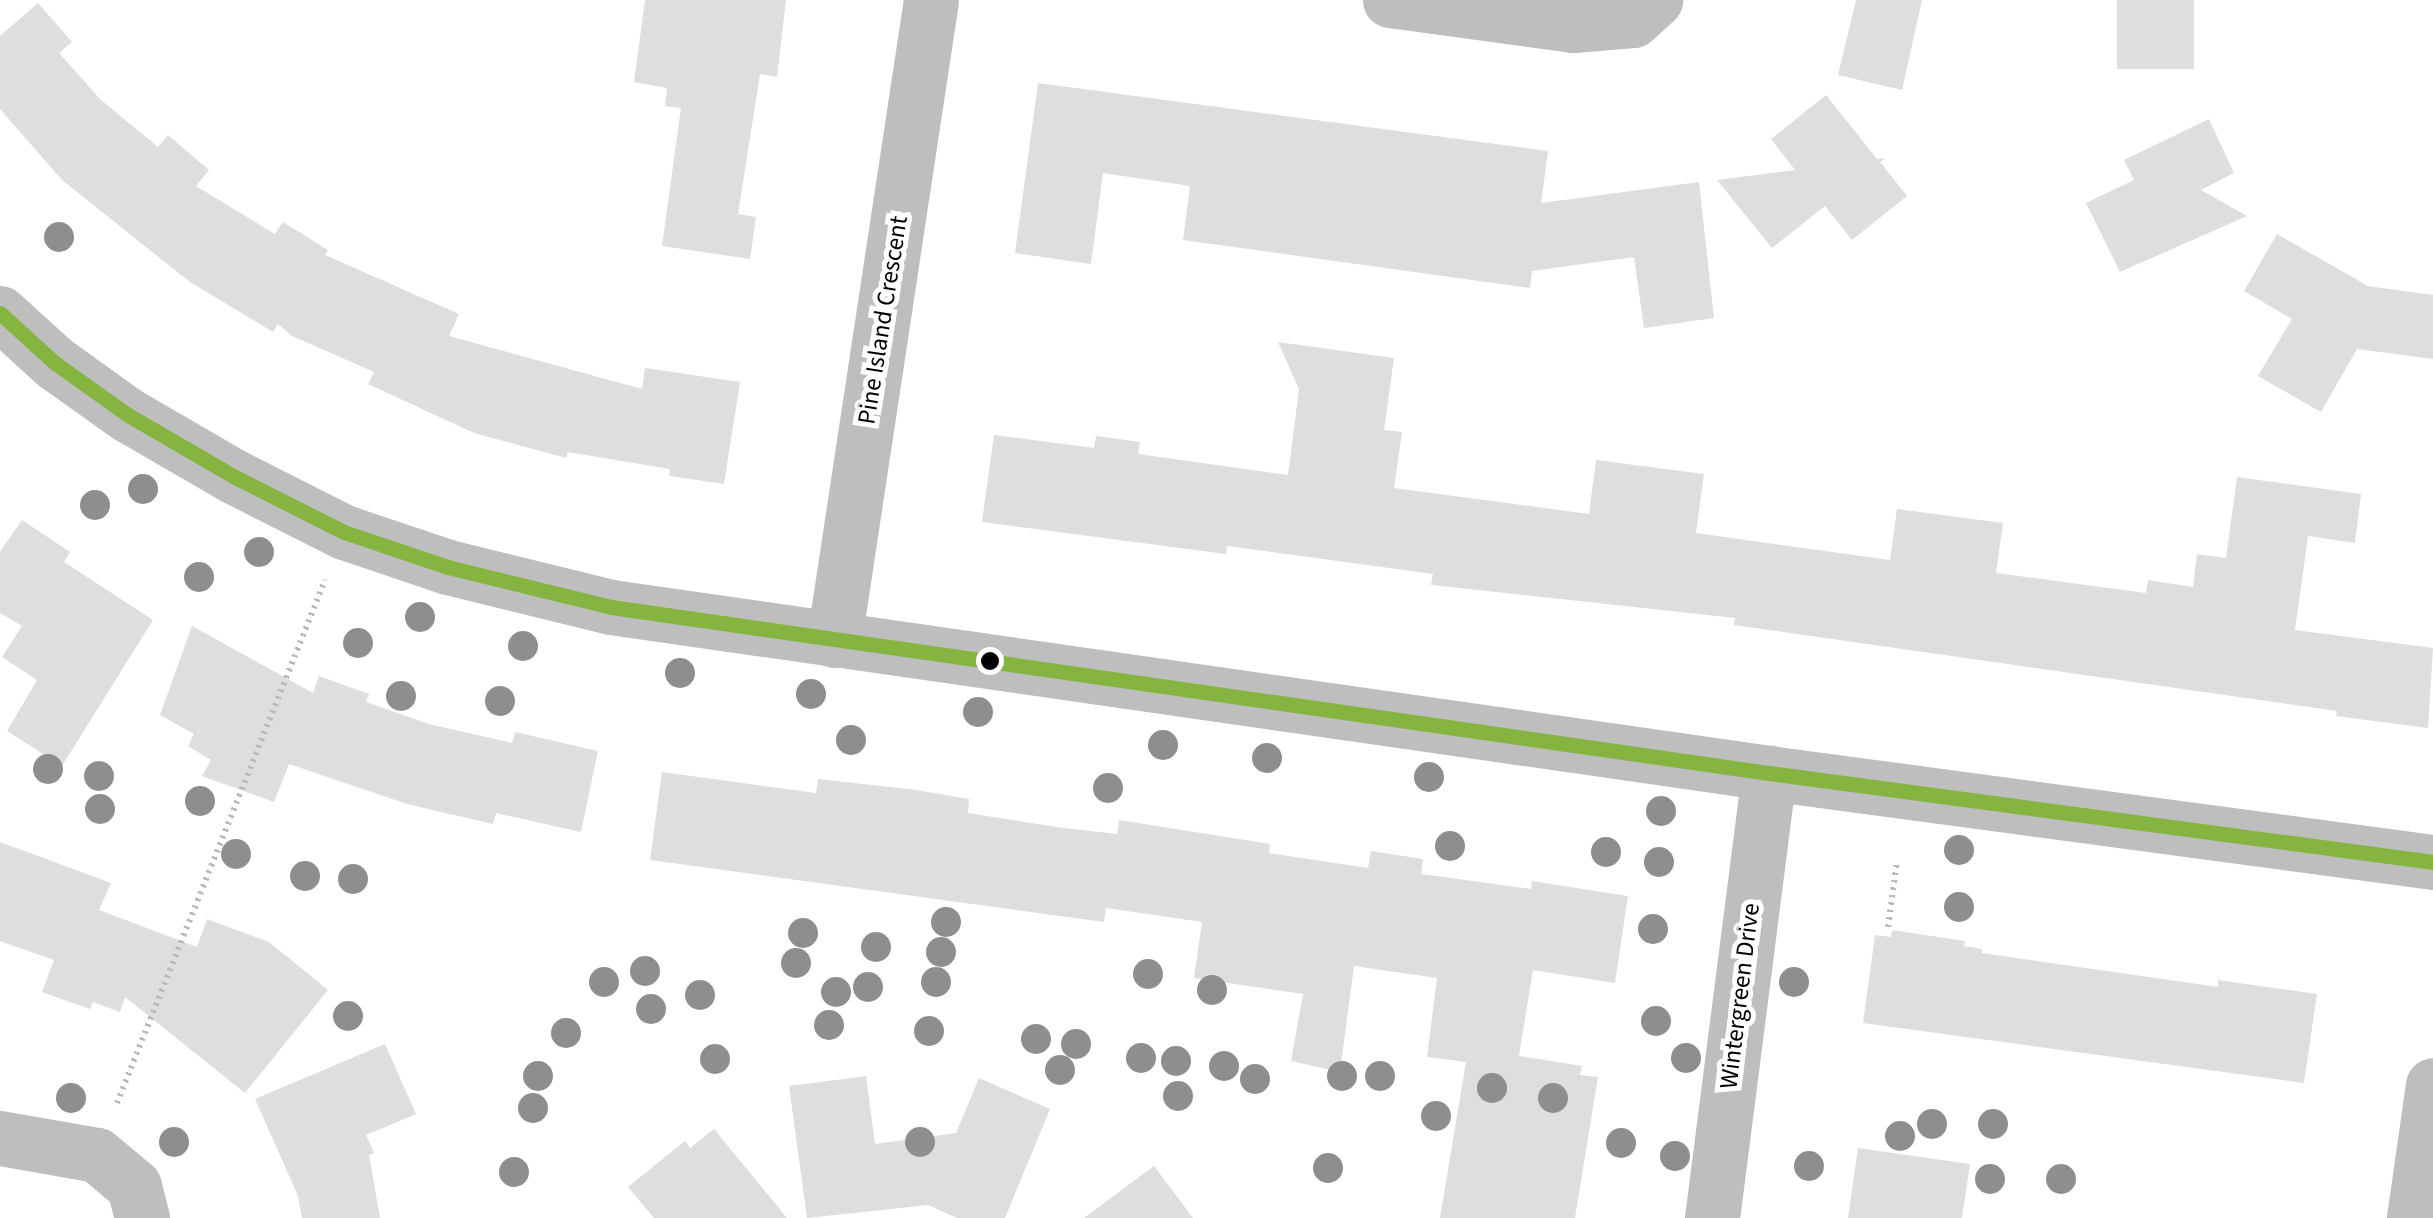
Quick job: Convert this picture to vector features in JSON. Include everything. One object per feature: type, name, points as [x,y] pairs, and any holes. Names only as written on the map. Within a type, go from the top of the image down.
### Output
[{"type":"street","name":"Pine Island Crescent","points":[[834,640],[932,0]]},
{"type":"street","points":[[1390,0],[1573,25],[1633,20],[1654,0]]},
{"type":"street","points":[[0,314],[55,363],[128,416],[235,477],[344,532],[448,568],[611,607],[1769,773],[2433,862]]},
{"type":"street","name":"Wintergreen Drive","points":[[1712,1218],[1769,773]]},
{"type":"street","points":[[2414,1218],[2433,1085]]},
{"type":"street","points":[[0,1138],[96,1156],[134,1186],[142,1218]]},
{"type":"path","points":[[96,1156],[344,532]]},
{"type":"path","points":[[1888,927],[1897,861]]},
{"type":"building","points":[[645,0],[786,0],[777,77],[760,74],[738,214],[756,217],[750,259],[662,246],[681,108],[665,106],[667,88],[634,82]]},
{"type":"building","points":[[1856,0],[1922,0],[1902,90],[1838,75]]},
{"type":"building","points":[[2117,0],[2194,0],[2194,69],[2117,69]]},
{"type":"building","points":[[38,3],[72,42],[59,53],[101,100],[158,147],[168,135],[209,170],[196,186],[275,234],[283,222],[328,250],[325,255],[459,314],[449,336],[642,389],[645,368],[740,382],[724,484],[669,476],[670,469],[568,452],[566,458],[474,433],[368,384],[374,372],[292,336],[278,324],[273,332],[190,282],[62,180],[0,109],[0,36]]},
{"type":"building","points":[[1038,83],[1548,151],[1541,203],[1699,182],[1714,318],[1644,328],[1634,257],[1532,271],[1530,288],[1183,240],[1190,186],[1103,173],[1091,264],[1015,253]]},
{"type":"building","points":[[1826,95],[1877,159],[1886,158],[1880,162],[1907,196],[1852,240],[1825,206],[1772,248],[1717,180],[1795,170],[1771,139]]},
{"type":"building","points":[[2209,119],[2234,173],[2201,190],[2247,216],[2120,272],[2086,203],[2134,180],[2124,160]]},
{"type":"building","points":[[2277,234],[2368,286],[2433,295],[2433,359],[2357,349],[2321,412],[2258,376],[2292,319],[2244,291]]},
{"type":"building","points":[[1278,342],[1394,358],[1384,430],[1402,432],[1394,488],[1589,514],[1596,460],[1704,474],[1696,533],[1890,560],[1897,509],[2003,523],[1996,573],[2146,593],[2148,580],[2193,587],[2197,554],[2226,558],[2237,477],[2361,494],[2355,543],[2308,536],[2295,630],[2433,648],[2428,728],[2336,716],[2337,711],[1734,625],[1735,618],[1431,585],[1433,574],[1227,546],[1226,554],[982,522],[994,435],[1094,448],[1096,436],[1140,442],[1138,454],[1288,475],[1299,389]]},
{"type":"building","points":[[22,520],[70,552],[64,562],[153,620],[62,766],[7,731],[37,680],[2,657],[22,626],[0,613],[0,552]]},
{"type":"building","points":[[192,626],[313,693],[319,676],[369,694],[366,702],[429,724],[512,743],[515,732],[598,751],[581,832],[496,813],[493,824],[407,804],[289,764],[274,802],[202,776],[211,760],[188,746],[194,734],[160,715]]},
{"type":"building","points":[[662,772],[816,793],[818,779],[916,790],[969,799],[968,813],[1063,828],[1117,834],[1119,820],[1270,844],[1269,853],[1368,868],[1371,851],[1423,859],[1421,874],[1531,889],[1532,881],[1628,896],[1615,983],[1533,970],[1519,1056],[1582,1066],[1580,1075],[1598,1077],[1575,1218],[1440,1218],[1466,1062],[1427,1057],[1437,978],[1354,966],[1340,1072],[1291,1061],[1303,994],[1194,978],[1202,922],[1106,908],[1104,922],[650,860]]},
{"type":"building","points":[[0,842],[111,883],[99,910],[197,947],[207,919],[269,942],[328,990],[245,1093],[125,997],[120,1012],[93,1002],[90,1009],[42,992],[54,960],[0,941]]},
{"type":"building","points":[[1892,930],[1965,941],[1964,946],[1982,949],[1982,953],[2218,987],[2218,980],[2317,994],[2304,1083],[1863,1023],[1875,935],[1891,937]]},
{"type":"building","points":[[385,1044],[416,1114],[366,1135],[374,1153],[369,1155],[380,1218],[302,1218],[298,1196],[255,1099]]},
{"type":"building","points":[[866,1076],[875,1144],[956,1133],[979,1078],[1050,1109],[1005,1218],[957,1218],[928,1205],[807,1218],[789,1086]]},
{"type":"building","points":[[714,1129],[787,1218],[654,1218],[628,1187],[685,1141],[690,1148]]},
{"type":"building","points":[[1858,1148],[1970,1164],[1962,1218],[1848,1218]]},
{"type":"building","points":[[1154,1166],[1193,1218],[1084,1218]]},
{"type":"transit line","points":[[0,313],[55,363],[128,415],[235,477],[344,532],[448,567],[611,607],[1769,773],[2433,862]]}]
